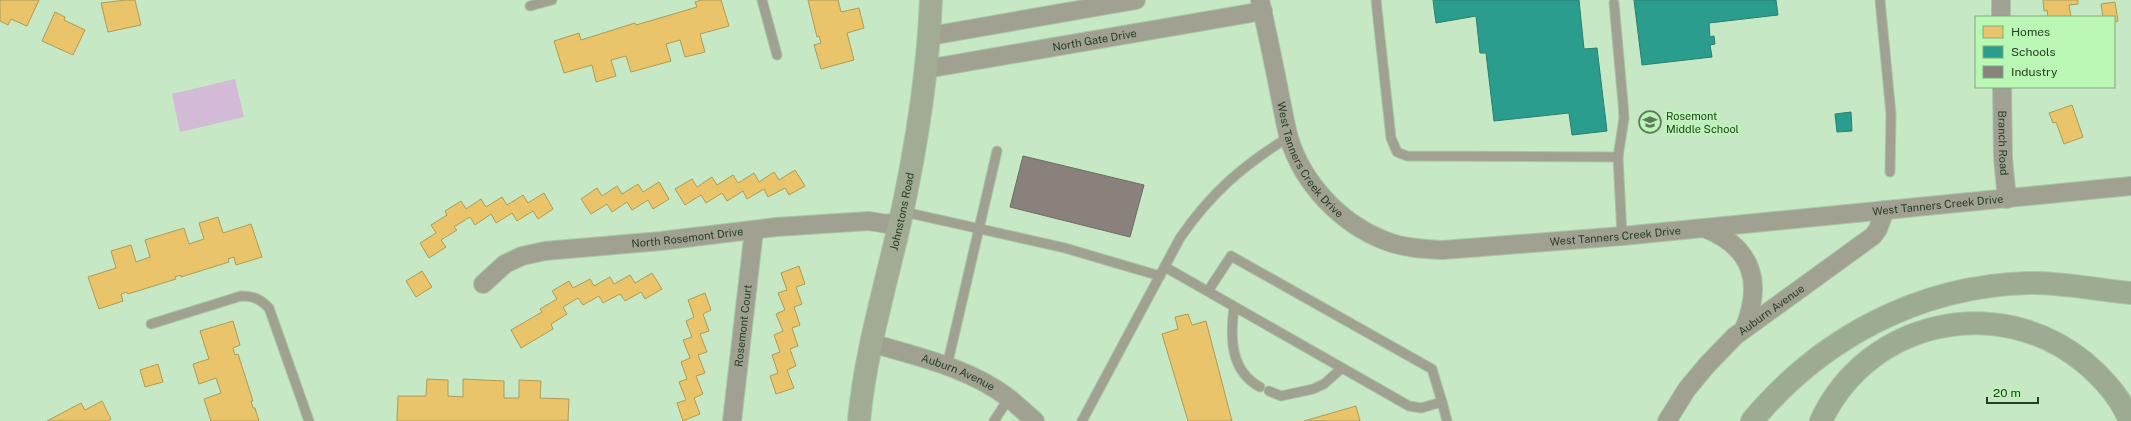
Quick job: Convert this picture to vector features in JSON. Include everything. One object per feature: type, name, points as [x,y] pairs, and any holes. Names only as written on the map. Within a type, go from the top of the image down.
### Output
[{"type":"highway","points":[[1752,421],[1770,399],[1799,371],[1831,347],[1865,326],[1901,310],[1939,297],[1985,287],[2028,283],[2065,284],[2131,293]]},
{"type":"highway","points":[[1821,421],[1827,409],[1843,386],[1862,366],[1884,349],[1904,339],[1931,329],[1953,324],[1982,322],[2007,325],[2027,330],[2051,340],[2074,354],[2095,371],[2113,391],[2130,421]]},
{"type":"street","name":"Johnstons Road","points":[[859,421],[871,343],[912,163],[930,36],[931,0]]},
{"type":"street","points":[[930,36],[1092,4],[1136,0]]},
{"type":"street","name":"North Gate Drive","points":[[926,69],[1262,5]]},
{"type":"street","name":"West Tanners Creek Drive","points":[[1262,5],[1289,138],[1298,160],[1312,184],[1330,204],[1363,231],[1387,242],[1417,249],[1443,250],[1622,236],[2131,186]]},
{"type":"street","name":"Branch Road","points":[[2002,88],[2003,158],[2007,199]]},
{"type":"street","name":"Auburn Avenue","points":[[1667,421],[1687,389],[1707,364],[1744,329],[1873,236],[1878,229],[1885,210]]},
{"type":"street","name":"North Rosemont Drive","points":[[483,284],[505,264],[522,256],[545,251],[661,241],[754,230],[869,221],[887,224],[900,221]]},
{"type":"street","points":[[1703,228],[1719,234],[1732,243],[1742,253],[1750,267],[1753,281],[1754,299],[1751,313],[1744,329]]},
{"type":"street","name":"Rosemont Court","points":[[732,421],[754,230]]},
{"type":"street","name":"Auburn Avenue","points":[[871,343],[947,366],[984,383],[1009,398],[1035,421]]},
{"type":"lane","points":[[530,6],[552,0]]},
{"type":"lane","points":[[762,0],[777,55]]},
{"type":"lane","points":[[1376,0],[1391,138],[1397,152],[1407,156],[1618,157]]},
{"type":"lane","points":[[1880,0],[1891,114],[1890,172]]},
{"type":"lane","points":[[1614,3],[1624,118],[1618,157],[1622,236]]},
{"type":"lane","points":[[1082,421],[1164,267],[1180,238],[1195,216],[1217,191],[1242,168],[1289,138]]},
{"type":"lane","points":[[947,366],[997,151]]},
{"type":"lane","points":[[900,221],[910,213],[1065,248],[1160,276]]},
{"type":"lane","points":[[1208,292],[1232,256],[1432,370],[1447,421]]},
{"type":"lane","points":[[1164,267],[1410,406],[1421,408],[1442,402]]},
{"type":"lane","points":[[151,324],[241,296],[252,296],[262,300],[269,308],[309,421]]},
{"type":"lane","points":[[1234,306],[1231,330],[1241,372],[1250,382],[1260,387]]},
{"type":"lane","points":[[1269,391],[1281,396],[1313,389],[1324,384],[1342,368]]},
{"type":"lane","points":[[994,421],[1009,398]]},
{"type":"shaded area","points":[[235,79],[244,117],[180,132],[172,94]]},
{"type":"building: Homes","points":[[0,0],[39,0],[27,26],[11,19],[8,25],[0,21]]},
{"type":"building: Homes","points":[[135,0],[141,25],[108,32],[101,3]]},
{"type":"building: Homes","points":[[701,0],[721,0],[729,26],[700,34],[705,52],[685,57],[680,40],[666,44],[671,61],[631,72],[626,56],[611,60],[616,76],[596,82],[592,65],[564,73],[554,41],[579,33],[581,40],[635,23],[636,25],[697,7],[695,2]]},
{"type":"building: Homes","points":[[808,0],[838,0],[841,12],[859,8],[864,28],[847,33],[854,60],[821,69],[814,45],[821,43],[819,36],[817,37]]},
{"type":"building: Homes","points":[[2043,0],[2078,0],[2078,4],[2069,5],[2071,16],[2048,16],[2047,10],[2044,11]]},
{"type":"building: Homes","points":[[2115,2],[2118,21],[2115,22],[2115,16],[2103,16],[2101,4]]},
{"type":"building: Homes","points":[[55,12],[65,17],[64,20],[85,30],[73,55],[42,41]]},
{"type":"building: Homes","points":[[2072,105],[2083,137],[2064,144],[2056,122],[2053,123],[2049,113]]},
{"type":"building: Homes","points":[[795,170],[805,186],[789,195],[785,188],[768,197],[764,189],[747,199],[743,191],[727,201],[722,193],[706,203],[701,195],[685,205],[675,189],[692,179],[697,187],[712,177],[717,185],[733,175],[738,183],[754,173],[759,182],[774,172],[779,180]]},
{"type":"building: Homes","points":[[659,182],[669,199],[653,209],[648,200],[632,210],[627,202],[612,212],[607,204],[591,214],[581,199],[597,188],[602,196],[617,186],[622,194],[638,184],[643,192]]},
{"type":"building: Homes","points":[[544,193],[553,209],[538,219],[533,211],[517,221],[512,213],[496,223],[491,214],[475,225],[470,217],[454,227],[457,230],[441,240],[446,247],[429,258],[420,243],[436,233],[431,225],[447,215],[445,211],[461,201],[466,209],[481,199],[486,207],[502,197],[507,205],[523,195],[528,203]]},
{"type":"building: Homes","points":[[218,217],[223,233],[251,224],[262,257],[236,265],[234,257],[228,259],[229,262],[181,277],[181,275],[175,277],[176,279],[128,294],[127,292],[121,294],[123,301],[99,309],[88,277],[116,268],[111,251],[131,245],[136,262],[150,257],[145,240],[184,228],[189,244],[204,239],[199,223]]},
{"type":"building: Homes","points":[[799,266],[805,284],[796,287],[802,304],[794,307],[800,325],[792,328],[798,346],[790,349],[796,366],[787,370],[794,388],[776,394],[770,376],[778,373],[772,355],[780,352],[774,335],[783,331],[776,314],[785,310],[778,293],[787,290],[781,273]]},
{"type":"building: Homes","points":[[422,271],[432,287],[416,297],[406,281]]},
{"type":"building: Homes","points":[[652,273],[662,289],[645,299],[641,292],[625,301],[620,294],[603,303],[599,296],[583,305],[578,298],[563,307],[567,314],[551,324],[553,329],[521,348],[511,330],[542,312],[540,309],[557,299],[552,291],[569,281],[573,288],[590,279],[594,286],[610,277],[614,284],[630,275],[635,283]]},
{"type":"building: Homes","points":[[705,293],[711,310],[703,314],[709,331],[700,334],[707,352],[698,355],[705,373],[696,376],[703,394],[694,398],[700,414],[683,421],[677,403],[686,400],[679,382],[687,379],[681,362],[690,358],[683,340],[692,337],[686,321],[694,317],[688,300]]},
{"type":"building: Homes","points":[[1188,314],[1192,325],[1206,321],[1232,421],[1188,421],[1162,334],[1178,329],[1175,317]]},
{"type":"building: Homes","points":[[233,321],[240,345],[233,348],[235,355],[238,354],[253,401],[251,401],[253,408],[255,408],[259,421],[211,421],[204,399],[221,393],[216,378],[199,384],[193,364],[209,359],[200,331]]},
{"type":"building: Homes","points":[[158,364],[163,382],[145,387],[140,370]]},
{"type":"building: Homes","points":[[427,379],[448,380],[448,396],[463,397],[463,379],[504,381],[504,398],[519,398],[519,380],[541,381],[540,398],[569,399],[568,421],[397,421],[398,396],[426,396]]},
{"type":"building: Homes","points":[[102,401],[111,419],[108,421],[47,421],[81,403],[85,410]]},
{"type":"building: Homes","points":[[1356,406],[1360,421],[1304,421]]},
{"type":"building: Schools","points":[[1433,0],[1579,0],[1584,49],[1597,48],[1607,131],[1572,135],[1569,113],[1494,121],[1486,53],[1480,53],[1476,16],[1436,23]]},
{"type":"building: Schools","points":[[1634,0],[1776,0],[1778,15],[1709,23],[1710,37],[1714,36],[1715,44],[1710,45],[1712,57],[1642,65]]},
{"type":"building: Schools","points":[[1851,112],[1852,131],[1837,132],[1835,114]]},
{"type":"building: Industry","points":[[1023,156],[1144,185],[1130,237],[1010,207]]},
{"type":"place","name":"Rosemont Middle School","points":[[1650,122]]}]
